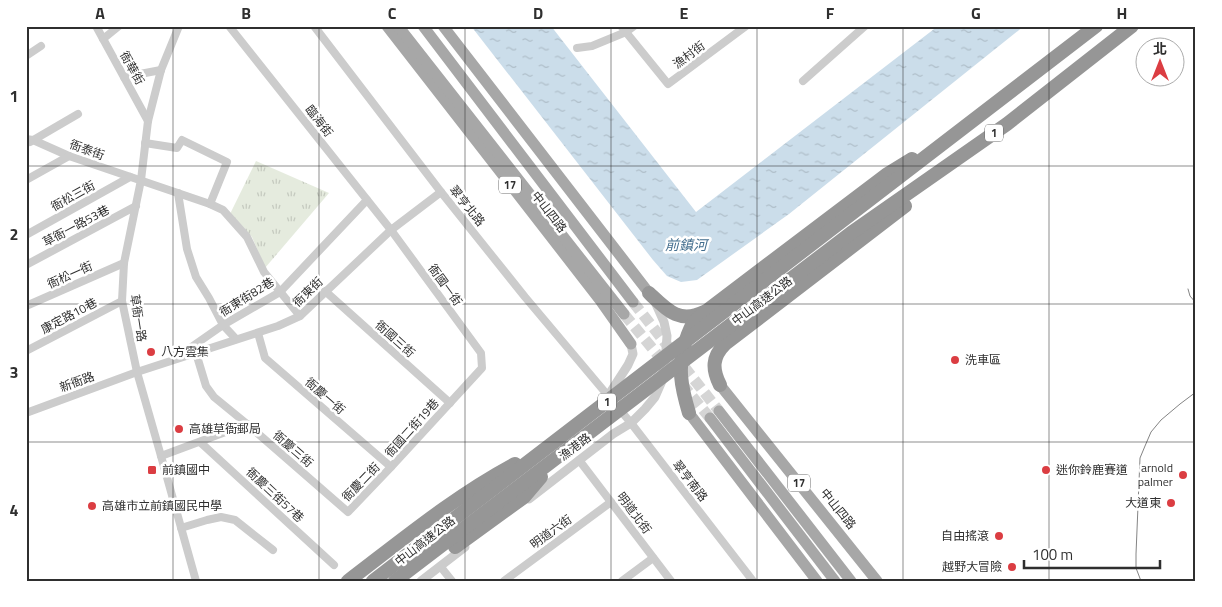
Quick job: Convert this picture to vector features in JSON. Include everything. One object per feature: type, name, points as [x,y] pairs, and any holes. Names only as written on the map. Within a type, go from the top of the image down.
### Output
[{"type":"highway","name":"中山高速公路","points":[[373,581],[559,447],[846,228],[983,114],[1096,26]]},
{"type":"highway","name":"中山高速公路","points":[[846,228],[1007,124],[1132,26]]},
{"type":"highway","points":[[689,413],[682,389],[680,371],[683,348],[694,322],[886,175],[983,114]]},
{"type":"highway","points":[[720,385],[715,374],[715,364],[718,352],[725,344],[908,204],[1007,124]]},
{"type":"highway","points":[[650,293],[666,310],[674,315],[683,317],[696,316],[705,312]]},
{"type":"highway","points":[[348,581],[361,575],[414,530],[491,476],[559,447]]},
{"type":"highway","points":[[408,581],[524,497],[559,447]]},
{"type":"highway","name":"中山高速公路","points":[[395,581],[559,447]]},
{"type":"main road","name":"中山四路","points":[[387,26],[600,300],[631,344]]},
{"type":"main road","name":"中山四路","points":[[398,26],[624,314]]},
{"type":"main road","name":"中山四路","points":[[423,26],[633,302]]},
{"type":"main road","points":[[443,26],[650,293]]},
{"type":"main road","name":"中山四路","points":[[720,385],[877,581]]},
{"type":"main road","points":[[689,413],[816,581]]},
{"type":"main road","name":"17","points":[[834,581],[715,415],[850,581]]},
{"type":"street","name":"衙華街","points":[[96,26],[148,121]]},
{"type":"street","points":[[103,39],[119,26]]},
{"type":"street","name":"草衙一路","points":[[178,26],[161,70],[148,121],[141,180],[124,263],[122,301],[136,372],[196,581]]},
{"type":"street","name":"臨海街","points":[[230,26],[391,230]]},
{"type":"street","name":"翠亨北路","points":[[314,26],[441,192],[608,396]]},
{"type":"street","points":[[577,48],[592,46],[624,29],[634,26]]},
{"type":"street","name":"漁村街","points":[[624,29],[668,84],[746,26]]},
{"type":"street","points":[[803,81],[865,26]]},
{"type":"street","points":[[26,56],[41,46]]},
{"type":"street","points":[[124,76],[161,70]]},
{"type":"street","points":[[28,141],[78,114]]},
{"type":"street","points":[[145,143],[177,148],[182,140],[228,162],[210,204]]},
{"type":"street","name":"衙泰街","points":[[28,141],[210,204],[222,210],[246,237],[264,272],[300,316]]},
{"type":"street","points":[[26,180],[69,156]]},
{"type":"street","name":"衙松三街","points":[[26,235],[130,177]]},
{"type":"street","name":"衙東街","points":[[136,372],[258,333],[300,316],[391,230],[441,192]]},
{"type":"street","points":[[178,193],[187,249],[196,277],[210,298],[223,325],[236,339]]},
{"type":"street","name":"衙東街82巷","points":[[172,361],[223,325],[280,292],[368,200]]},
{"type":"street","name":"草衙一路53巷","points":[[26,265],[136,206]]},
{"type":"street","name":"衙國一街","points":[[391,230],[481,353]]},
{"type":"street","name":"衙松一街","points":[[26,306],[124,263]]},
{"type":"street","name":"衙國三街","points":[[326,291],[450,403]]},
{"type":"street","name":"漁港路","points":[[421,581],[612,434],[631,423],[656,397],[662,381],[667,336],[664,322],[650,293]]},
{"type":"street","name":"康定路10巷","points":[[26,351],[122,301]]},
{"type":"street","name":"衙慶一街","points":[[258,333],[265,358],[391,468]]},
{"type":"street","name":"漁港路","points":[[361,575],[418,536],[608,396],[634,354],[631,344]]},
{"type":"street","name":"衙慶三街","points":[[196,353],[206,386],[214,397],[348,512]]},
{"type":"street","name":"衙國二街19巷","points":[[391,468],[482,368],[481,353]]},
{"type":"street","name":"新衙路","points":[[26,413],[136,372]]},
{"type":"street","name":"翠亨南路","points":[[608,396],[753,581]]},
{"type":"street","points":[[161,456],[247,424]]},
{"type":"street","name":"衙慶三街57巷","points":[[200,442],[334,565]]},
{"type":"street","name":"明道北街","points":[[579,460],[671,581]]},
{"type":"street","name":"衙慶二街","points":[[348,512],[391,468]]},
{"type":"street","name":"明道六街","points":[[504,581],[611,502]]},
{"type":"street","points":[[181,528],[221,517],[235,520],[273,550]]},
{"type":"street","points":[[622,581],[653,558]]},
{"type":"street","points":[[440,566],[452,581]]},
{"type":"green space","points":[[256,161],[329,193],[265,268],[252,237],[230,214]]},
{"type":"water","name":"前鎮河","points":[[471,26],[551,26],[696,212],[938,26],[1024,26],[789,214],[697,280],[681,282],[667,276],[653,260]]},
{"type":"tunnel","points":[[633,302],[719,411]]},
{"type":"tunnel","points":[[624,314],[667,366]]},
{"type":"tunnel","points":[[682,384],[710,418]]},
{"type":"tram line","points":[[1188,289],[1190,296],[1196,303]]},
{"type":"tram line","points":[[1141,581],[1136,568],[1140,458],[1151,432],[1161,420],[1196,392]]},
{"type":"place","name":"八方雲集","points":[[151,352]]},
{"type":"place","name":"洗車區","points":[[955,360]]},
{"type":"place","name":"高雄草衙郵局","points":[[179,429]]},
{"type":"place","name":"前鎮國中","points":[[152,470]]},
{"type":"place","name":"迷你鈴鹿賽道","points":[[1046,470]]},
{"type":"place","name":"arnold palmer","points":[[1183,475]]},
{"type":"place","name":"大道東","points":[[1171,503]]},
{"type":"place","name":"高雄市立前鎮國民中學","points":[[92,506]]},
{"type":"place","name":"自由搖滾","points":[[999,536]]},
{"type":"place","name":"越野大冒險","points":[[1012,567]]}]
